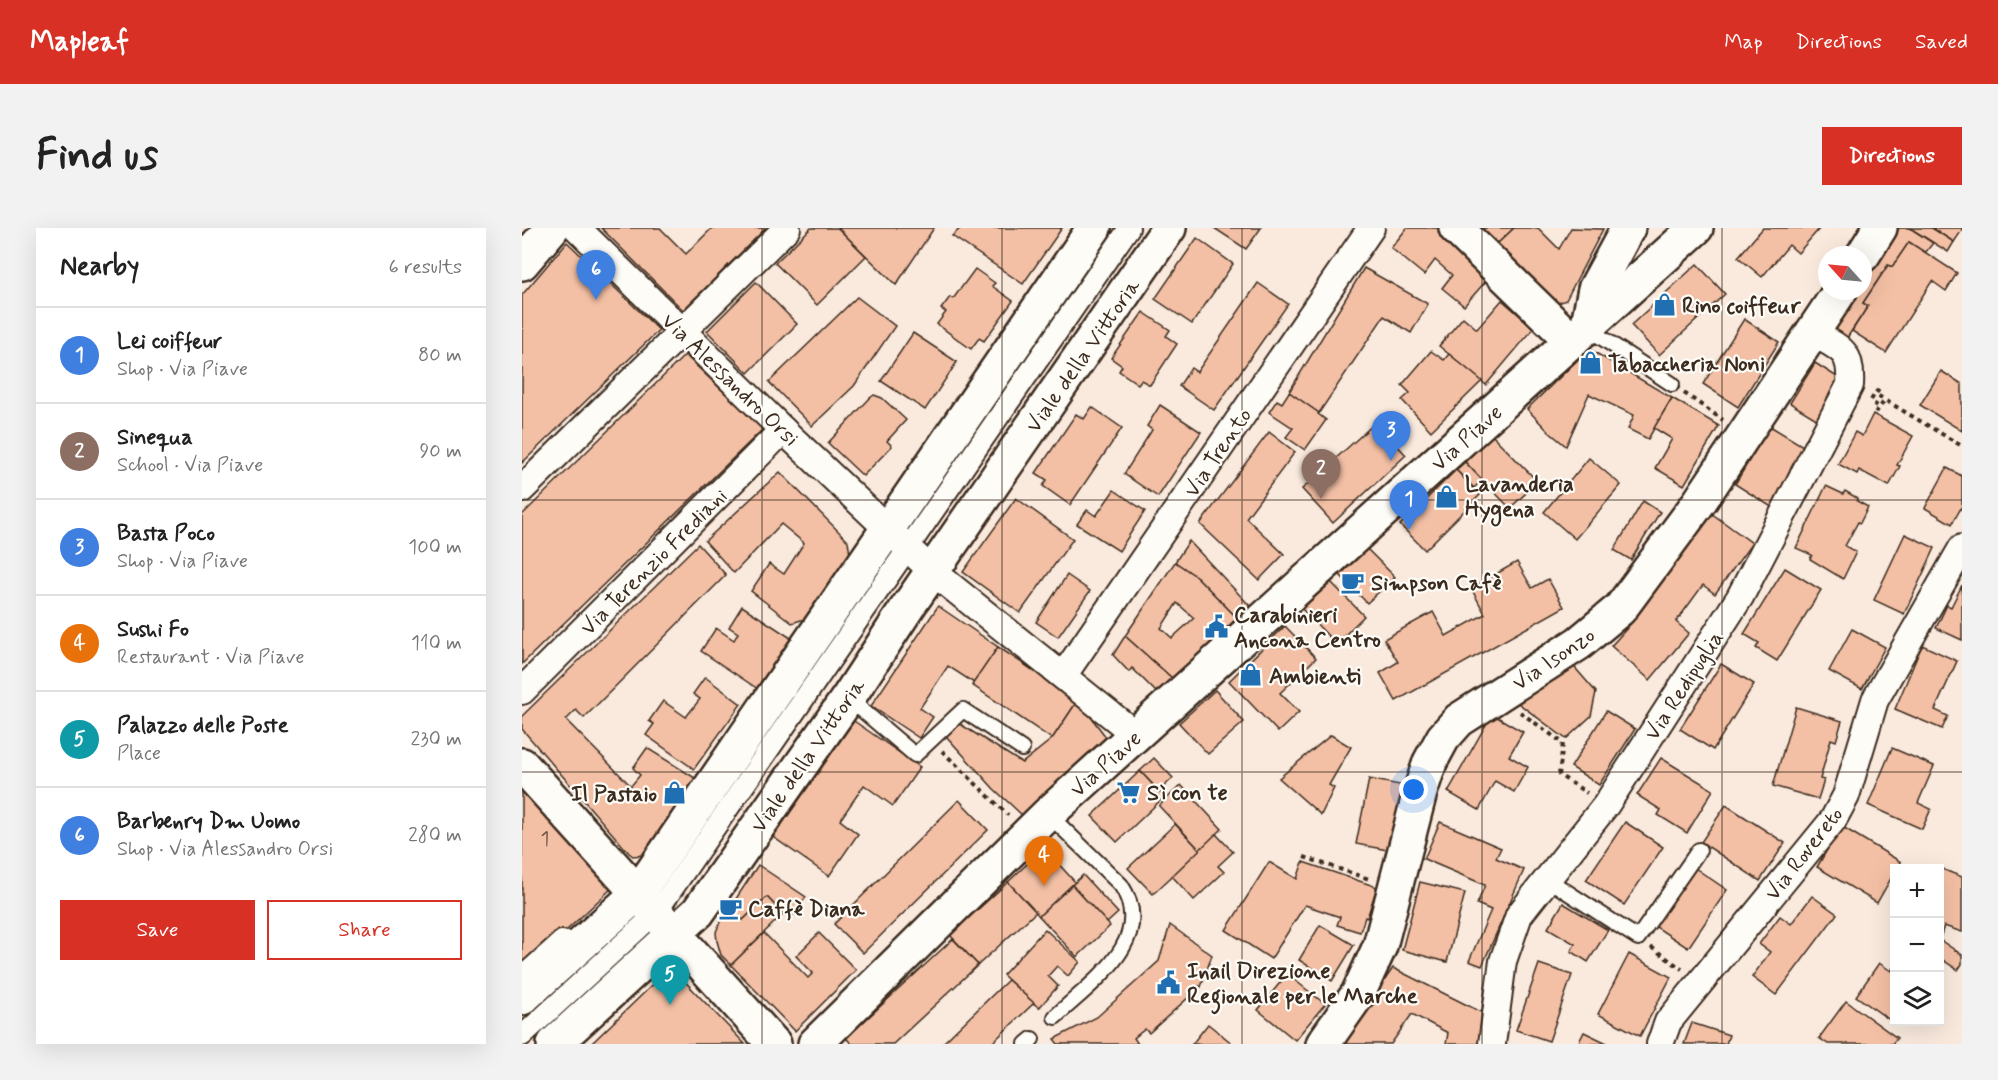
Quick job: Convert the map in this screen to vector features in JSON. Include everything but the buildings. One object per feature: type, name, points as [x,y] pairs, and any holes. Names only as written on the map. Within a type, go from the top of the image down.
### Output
[{"type":"street","points":[[522,263],[552,228]]},
{"type":"street","name":"Via Alessandro Orsi","points":[[577,228],[681,332],[898,538]]},
{"type":"street","points":[[522,489],[787,228]]},
{"type":"street","name":"Viale della Vittoria","points":[[656,913],[898,538],[1094,228]]},
{"type":"street","name":"Viale della Vittoria","points":[[898,538],[1129,228]]},
{"type":"street","name":"Viale della Vittoria","points":[[656,913],[698,912],[848,698],[1169,228]]},
{"type":"street","name":"Via Trento","points":[[1063,676],[1371,228]]},
{"type":"street","points":[[1456,228],[1579,334],[1595,289],[1628,228]]},
{"type":"street","name":"Via Piave","points":[[815,1044],[1038,824],[1696,228]]},
{"type":"street","points":[[1869,246],[1880,228]]},
{"type":"street","name":"Via Isonzo","points":[[1323,1044],[1358,994],[1380,946],[1420,792],[1430,762],[1443,738],[1459,720],[1579,643],[1620,609],[1700,501],[1834,300]]},
{"type":"street","points":[[1814,333],[1843,350],[1851,366],[1860,398]]},
{"type":"street","name":"Via Redipuglia","points":[[1492,1044],[1503,961],[1519,915],[1606,805],[1740,597],[1860,398]]},
{"type":"street","name":"Via Terenzio Frediani","points":[[522,691],[783,430]]},
{"type":"street","points":[[898,538],[933,571],[1136,735]]},
{"type":"street","name":"Via Rovereto","points":[[1660,1044],[1668,1022],[1833,820],[1846,796],[1875,700],[1962,548]]},
{"type":"street","points":[[522,765],[774,1044]]},
{"type":"street","points":[[522,998],[585,941],[656,913]]},
{"type":"street","points":[[522,1036],[656,913]]},
{"type":"street","points":[[554,1044],[656,913]]},
{"type":"lane","points":[[1579,334],[1672,384]]},
{"type":"lane","points":[[848,698],[915,755],[963,710],[1023,749]]},
{"type":"lane","name":"Via Piave","points":[[1038,824],[1121,885],[1128,896],[1132,910],[1133,923],[1129,938],[1119,954],[1055,1017]]},
{"type":"lane","points":[[1547,879],[1638,938],[1699,850]]},
{"type":"lane","points":[[522,973],[561,938],[585,941]]},
{"type":"path","points":[[1672,384],[1728,424]]},
{"type":"path","points":[[1860,398],[1877,391],[1882,394],[1873,409],[1877,411],[1884,400],[1962,446]]},
{"type":"path","points":[[1496,695],[1563,743],[1559,775],[1580,788]]},
{"type":"path","points":[[931,740],[1038,824]]},
{"type":"path","points":[[1304,857],[1377,882]]},
{"type":"path","points":[[1638,938],[1700,982]]},
{"type":"place","name":"Barbenry Dm Uomo","points":[[596,300]]},
{"type":"place","name":"Rino coiffeur","points":[[1664,305]]},
{"type":"place","name":"Tabaccheria Noni","points":[[1590,363]]},
{"type":"place","name":"Basta Poco","points":[[1391,461]]},
{"type":"place","name":"Lavanderia Hygena","points":[[1447,496]]},
{"type":"place","name":"Sinequa","points":[[1321,499]]},
{"type":"place","name":"Lei coiffeur","points":[[1409,530]]},
{"type":"place","name":"Simpson Cafè","points":[[1353,582]]},
{"type":"place","name":"Carabinieri Ancona Centro","points":[[1216,627]]},
{"type":"place","name":"Ambienti","points":[[1251,675]]},
{"type":"place","name":"Sì con te","points":[[1129,792]]},
{"type":"place","name":"Il Pastaio","points":[[675,793]]},
{"type":"place","name":"Sushi Fo","points":[[1044,886]]},
{"type":"place","name":"Caffè Diana","points":[[730,908]]},
{"type":"place","name":"Inail Direzione Regionale per le Marche","points":[[1169,983]]},
{"type":"place","name":"Palazzo delle Poste","points":[[670,1005]]}]
